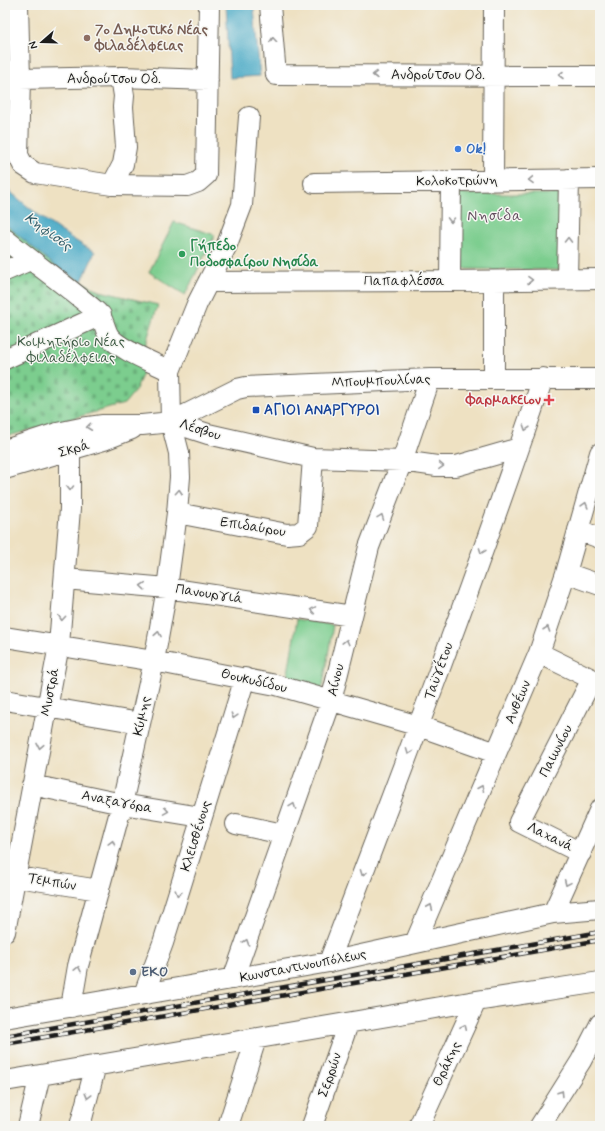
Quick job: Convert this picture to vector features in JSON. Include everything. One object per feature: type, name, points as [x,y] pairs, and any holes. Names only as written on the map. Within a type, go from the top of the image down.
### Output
[{"type":"street","points":[[18,5],[20,79],[18,155],[23,165],[35,173],[112,185],[187,186],[198,182],[206,175],[209,5]]},
{"type":"street","name":"Ανδρούτσου Οδ.","points":[[270,5],[276,76],[600,76]]},
{"type":"street","points":[[493,180],[494,5]]},
{"type":"street","points":[[112,185],[123,164],[126,147],[124,96],[121,77]]},
{"type":"street","name":"Ανδρούτσου Οδ.","points":[[20,79],[121,77],[208,80]]},
{"type":"street","name":"Λέσβου","points":[[249,118],[242,205],[226,247],[197,304],[170,371],[171,422],[208,434],[313,458],[402,461],[438,466],[456,466],[519,448]]},
{"type":"street","points":[[567,279],[569,179]]},
{"type":"street","name":"Κολοκοτρώνη","points":[[314,183],[600,179]]},
{"type":"street","points":[[450,281],[451,181]]},
{"type":"street","points":[[5,239],[30,260],[74,292],[101,315],[109,336],[116,343],[136,355],[170,371]]},
{"type":"street","points":[[5,271],[30,260]]},
{"type":"street","name":"Παπαφλέσσα","points":[[208,282],[600,279]]},
{"type":"street","points":[[494,281],[494,379]]},
{"type":"street","points":[[5,360],[101,315]]},
{"type":"street","name":"Ταϋγέτου","points":[[329,962],[419,726],[543,378]]},
{"type":"street","name":"Μπουμπουλίνας","points":[[171,422],[237,389],[246,387],[430,379],[600,378]]},
{"type":"street","name":"Αίνου","points":[[233,979],[331,701],[369,547],[402,461],[430,379]]},
{"type":"street","name":"Σκρά","points":[[5,450],[57,433],[81,428],[103,425],[142,425],[171,422]]},
{"type":"street","name":"Κύμης","points":[[71,1007],[78,966],[122,804],[154,661],[167,588],[177,514],[180,477],[179,453],[171,422]]},
{"type":"street","name":"Σκρά","points":[[5,469],[104,440],[142,425]]},
{"type":"street","name":"Μυστρά","points":[[5,932],[11,875],[32,785],[59,645],[70,509],[70,449]]},
{"type":"street","name":"Ανθέων","points":[[415,943],[539,653],[566,573],[600,453]]},
{"type":"street","name":"Επιδαύρου","points":[[177,514],[287,534],[299,533],[308,526],[313,458]]},
{"type":"street","points":[[578,530],[600,538]]},
{"type":"street","points":[[566,573],[600,585]]},
{"type":"street","name":"Πανουργιά","points":[[65,578],[167,588],[352,616]]},
{"type":"street","name":"Θουκυδίδου","points":[[5,637],[154,661],[276,685],[419,726],[496,753]]},
{"type":"street","points":[[539,653],[596,681]]},
{"type":"street","name":"Κλεισθένους","points":[[144,994],[163,943],[246,678]]},
{"type":"street","name":"Παιωνίου","points":[[519,822],[596,681]]},
{"type":"street","points":[[5,700],[140,723]]},
{"type":"street","name":"Αναξαγόρα","points":[[32,785],[122,804],[202,817]]},
{"type":"street","points":[[553,914],[600,809]]},
{"type":"street","name":"Λαχανά","points":[[519,822],[581,853]]},
{"type":"street","points":[[236,824],[283,834]]},
{"type":"street","name":"Τεμπών","points":[[11,875],[99,890]]},
{"type":"street","name":"Κωνσταντινουπόλεως","points":[[5,1018],[329,962],[553,914],[600,909]]},
{"type":"street","points":[[5,1081],[348,1024],[476,1001],[600,982]]},
{"type":"street","name":"Θράκης","points":[[418,1126],[476,1001]]},
{"type":"street","name":"Σερρών","points":[[312,1126],[348,1024]]},
{"type":"street","points":[[540,1126],[591,1060],[600,1024]]},
{"type":"street","points":[[228,1126],[256,1039]]},
{"type":"street","points":[[80,1126],[96,1066]]},
{"type":"street","points":[[28,1126],[40,1075]]},
{"type":"green space","points":[[459,194],[559,194],[559,270],[459,269]]},
{"type":"green space","name":"Γήπεδο Ποδοσφαίρου Νησίδα","points":[[174,222],[215,235],[185,295],[149,272]]},
{"type":"green space","name":"Κοιμητήριο Νέας Φιλαδέλφειας","points":[[5,224],[61,271],[100,291],[158,305],[143,352],[144,371],[135,391],[124,404],[5,437]]},
{"type":"green space","points":[[297,619],[333,625],[322,691],[286,685]]},
{"type":"water","points":[[226,5],[254,5],[260,76],[230,78]]},
{"type":"water","name":"Κηφισός","points":[[5,187],[48,222],[95,252],[82,281],[61,271],[5,224]]},
{"type":"railway","points":[[5,1036],[600,932]]},
{"type":"railway","points":[[5,1044],[600,940]]},
{"type":"place","name":"7ο Δημοτικό Νέας Φιλαδέλφειας","points":[[87,38]]},
{"type":"place","name":"Ok!","points":[[458,149]]},
{"type":"place","name":"Γήπεδο Ποδοσφαίρου Νησίδα","points":[[182,254]]},
{"type":"place","name":"Φαρμακειον","points":[[549,400]]},
{"type":"place","name":"ΑΓΙΟΙ ΑΝΑΡΓΥΡΟΙ","points":[[256,410]]},
{"type":"place","name":"EKO","points":[[133,972]]},
{"type":"district","name":"Νησίδα","points":[[495,216]]}]
